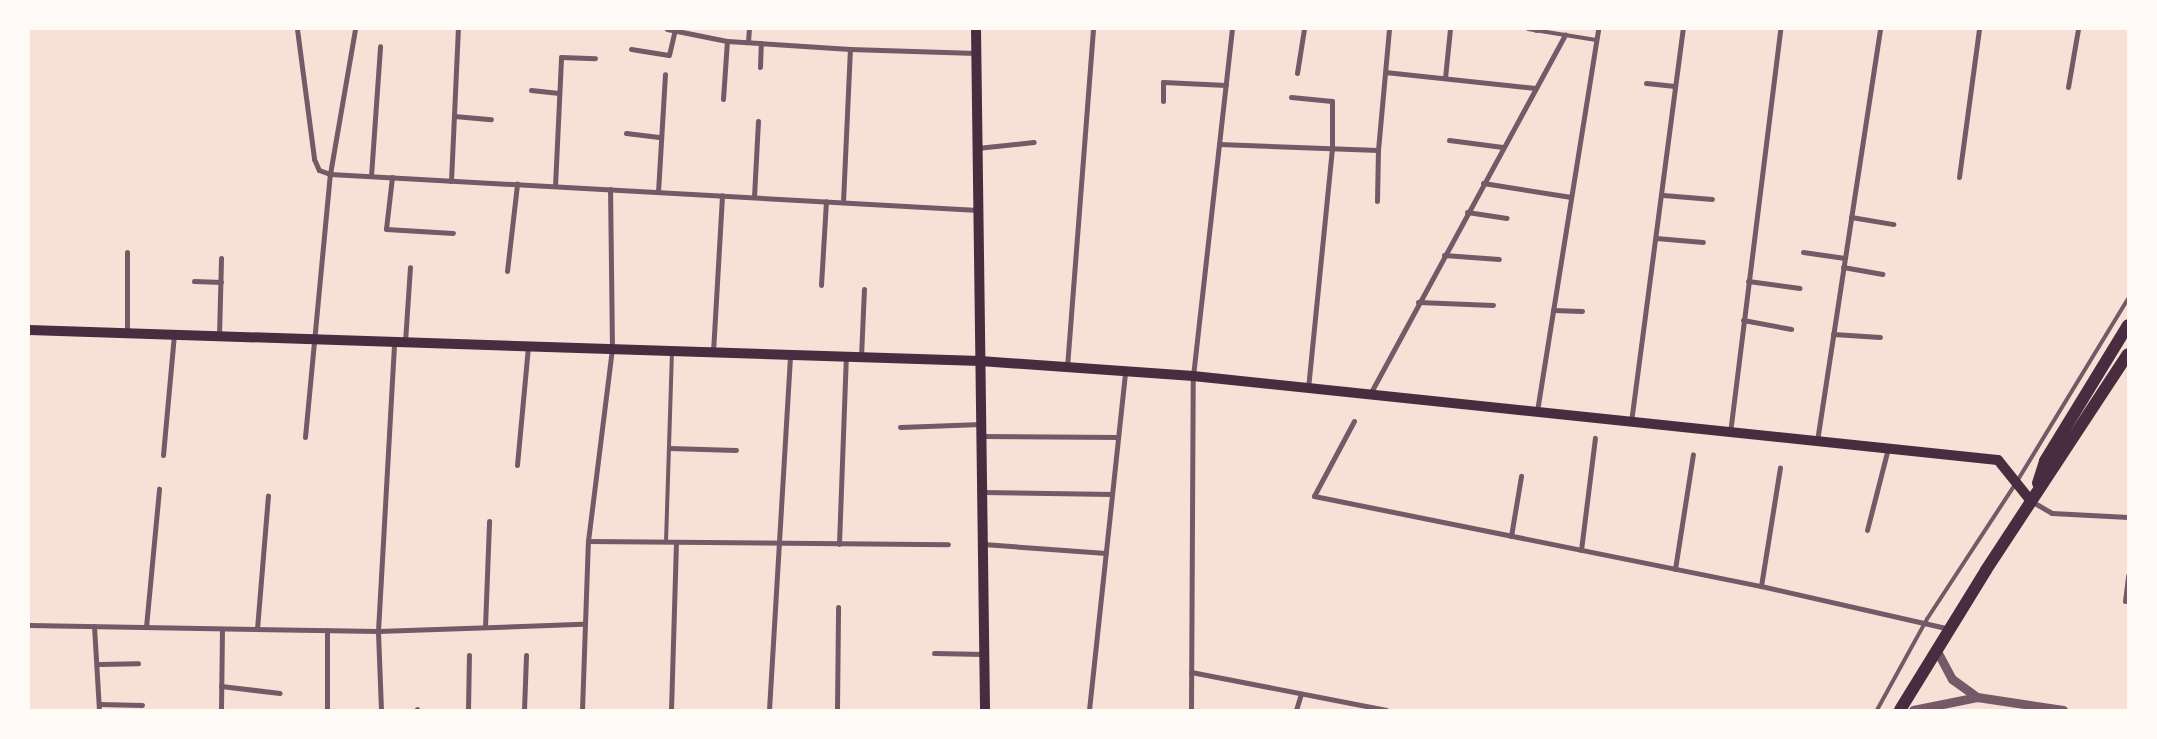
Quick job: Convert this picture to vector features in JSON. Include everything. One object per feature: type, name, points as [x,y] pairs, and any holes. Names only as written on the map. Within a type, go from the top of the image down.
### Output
[{"type":"main road","points":[[976,29],[985,710]]},
{"type":"main road","points":[[2031,501],[2045,461],[2128,325]]},
{"type":"main road","points":[[29,330],[980,361],[1193,376],[1998,460],[2031,501]]},
{"type":"main road","points":[[1900,710],[2031,501],[2128,354]]},
{"type":"street","points":[[297,29],[314,159],[318,170],[330,174],[978,210]]},
{"type":"street","points":[[305,437],[330,174],[355,29]]},
{"type":"street","points":[[451,181],[458,29]]},
{"type":"street","points":[[668,29],[748,42],[850,49],[976,53]]},
{"type":"street","points":[[748,42],[749,29]]},
{"type":"street","points":[[1067,367],[1093,29]]},
{"type":"street","points":[[1190,710],[1193,376],[1232,29]]},
{"type":"street","points":[[1297,73],[1304,29]]},
{"type":"street","points":[[1377,201],[1378,150],[1389,29]]},
{"type":"street","points":[[1446,78],[1450,29]]},
{"type":"street","points":[[1537,412],[1598,29]]},
{"type":"street","points":[[1631,422],[1663,195],[1683,29]]},
{"type":"street","points":[[1730,433],[1780,29]]},
{"type":"street","points":[[1817,441],[1880,29]]},
{"type":"street","points":[[1959,177],[1979,29]]},
{"type":"street","points":[[2068,87],[2078,29]]},
{"type":"street","points":[[631,49],[669,55],[675,30]]},
{"type":"street","points":[[1370,394],[1444,254],[1565,35]]},
{"type":"street","points":[[723,99],[727,40]]},
{"type":"street","points":[[760,67],[761,43]]},
{"type":"street","points":[[371,176],[380,46]]},
{"type":"street","points":[[843,202],[850,49]]},
{"type":"street","points":[[556,186],[561,57],[595,58]]},
{"type":"street","points":[[1385,72],[1535,88]]},
{"type":"street","points":[[658,192],[665,74]]},
{"type":"street","points":[[1163,101],[1164,82],[1226,85]]},
{"type":"street","points":[[1646,83],[1675,86]]},
{"type":"street","points":[[531,90],[559,92]]},
{"type":"street","points":[[1291,97],[1332,100],[1332,148],[1308,388]]},
{"type":"street","points":[[454,116],[491,119]]},
{"type":"street","points":[[754,197],[758,121]]},
{"type":"street","points":[[626,133],[661,137]]},
{"type":"street","points":[[1449,140],[1503,147]]},
{"type":"street","points":[[977,148],[1034,142]]},
{"type":"street","points":[[1219,144],[1378,150]]},
{"type":"street","points":[[392,177],[386,229],[453,233]]},
{"type":"street","points":[[1483,183],[1571,196]]},
{"type":"street","points":[[507,271],[517,184]]},
{"type":"street","points":[[582,710],[583,624],[588,541],[612,349],[610,189]]},
{"type":"street","points":[[713,352],[722,195]]},
{"type":"street","points":[[1663,195],[1712,199]]},
{"type":"street","points":[[821,285],[826,201]]},
{"type":"street","points":[[1467,212],[1507,218]]},
{"type":"street","points":[[1851,217],[1893,224]]},
{"type":"street","points":[[1656,238],[1703,242]]},
{"type":"street","points":[[127,252],[127,334]]},
{"type":"street","points":[[1802,252],[1845,258]]},
{"type":"street","points":[[1444,254],[1500,259]]},
{"type":"street","points":[[219,336],[221,258]]},
{"type":"street","points":[[405,342],[410,266]]},
{"type":"street","points":[[1843,267],[1882,274]]},
{"type":"street","points":[[194,281],[221,282]]},
{"type":"street","points":[[1748,281],[1800,288]]},
{"type":"street","points":[[861,357],[864,289]]},
{"type":"street","points":[[1418,302],[1493,305]]},
{"type":"street","points":[[1553,310],[1582,311]]},
{"type":"street","points":[[1743,320],[1791,329]]},
{"type":"street","points":[[1833,334],[1880,337]]},
{"type":"street","points":[[162,455],[174,335]]},
{"type":"street","points":[[381,710],[378,631],[394,342]]},
{"type":"street","points":[[518,465],[528,346]]},
{"type":"street","points":[[769,710],[790,355]]},
{"type":"street","points":[[839,544],[846,356]]},
{"type":"street","points":[[1089,710],[1125,371]]},
{"type":"street","points":[[1354,421],[1314,496],[1761,586],[1950,629]]},
{"type":"street","points":[[900,427],[981,424]]},
{"type":"street","points":[[981,436],[1118,437]]},
{"type":"street","points":[[1581,550],[1595,438]]},
{"type":"street","points":[[668,448],[736,450]]},
{"type":"street","points":[[1867,530],[1888,448]]},
{"type":"street","points":[[1675,569],[1693,454]]},
{"type":"street","points":[[1761,586],[1780,468]]},
{"type":"street","points":[[1511,536],[1521,476]]},
{"type":"street","points":[[146,627],[159,489]]},
{"type":"street","points":[[982,492],[1112,494]]},
{"type":"street","points":[[257,629],[268,495]]},
{"type":"street","points":[[2031,501],[2052,512],[2128,517]]},
{"type":"street","points":[[485,627],[488,520]]},
{"type":"street","points":[[588,541],[948,544]]},
{"type":"street","points":[[671,710],[676,542]]},
{"type":"street","points":[[982,544],[1106,553]]},
{"type":"street","points":[[2125,601],[2128,575]]},
{"type":"street","points":[[837,710],[838,607]]},
{"type":"street","points":[[29,625],[378,631],[583,624]]},
{"type":"street","points":[[94,626],[99,664],[99,710]]},
{"type":"street","points":[[221,710],[222,629]]},
{"type":"street","points":[[327,630],[327,710]]},
{"type":"street","points":[[1937,650],[1952,679],[1977,697]]},
{"type":"street","points":[[934,653],[984,654]]},
{"type":"street","points":[[468,710],[469,655]]},
{"type":"street","points":[[524,710],[526,655]]},
{"type":"street","points":[[99,664],[138,663]]},
{"type":"street","points":[[1191,672],[1373,709],[1386,710]]},
{"type":"street","points":[[221,686],[280,692]]},
{"type":"street","points":[[1296,710],[1301,694]]},
{"type":"street","points":[[1913,710],[1977,697],[2063,710]]},
{"type":"street","points":[[99,704],[142,705]]},
{"type":"lane","points":[[1528,29],[1596,40]]},
{"type":"lane","points":[[1878,710],[1924,623],[2016,483],[2128,299]]},
{"type":"lane","points":[[666,542],[672,351]]}]
